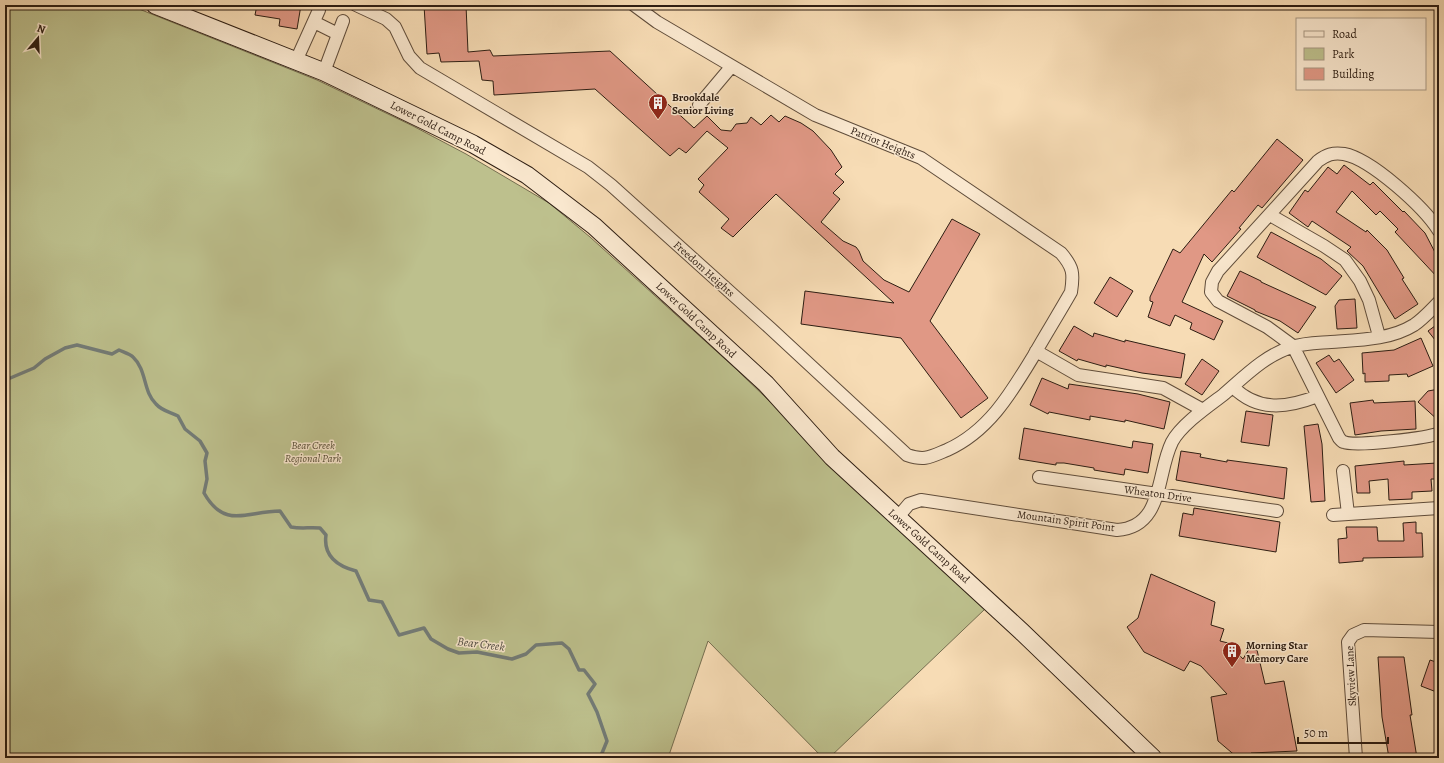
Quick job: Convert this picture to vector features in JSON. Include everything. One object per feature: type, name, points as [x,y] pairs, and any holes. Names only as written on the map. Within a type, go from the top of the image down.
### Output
[{"type":"street","name":"Lower Gold Camp Road","points":[[155,5],[324,72],[473,144],[527,175],[594,226],[766,384],[832,457],[1021,630],[1153,758]]},
{"type":"street","name":"Freedom Heights","points":[[356,5],[386,19],[395,27],[409,56],[420,68],[588,167],[611,185],[770,328],[907,456],[921,460],[962,443],[987,423],[1006,401],[1033,356]]},
{"type":"street","name":"Patriot Heights","points":[[634,5],[657,22],[815,115],[921,158],[1061,253],[1070,264],[1073,277],[1071,292],[1033,356]]},
{"type":"street","points":[[296,61],[319,10]]},
{"type":"street","points":[[324,72],[343,21]]},
{"type":"street","points":[[314,22],[338,34]]},
{"type":"street","points":[[699,105],[731,66]]},
{"type":"street","points":[[1439,231],[1417,205],[1385,177],[1354,158],[1336,153],[1327,155],[1318,161],[1218,271],[1212,282],[1211,292],[1218,301],[1267,327],[1293,346],[1339,438],[1344,443],[1356,444],[1425,437],[1439,433]]},
{"type":"street","points":[[1270,214],[1345,260],[1360,281],[1369,300],[1379,336]]},
{"type":"street","name":"Mountain Spirit Point","points":[[898,517],[909,504],[921,500],[1117,530],[1127,529],[1137,525],[1146,518],[1157,493],[1172,443],[1178,434],[1203,410],[1264,361],[1293,346],[1379,336],[1414,325],[1439,302]]},
{"type":"street","points":[[1033,356],[1078,375],[1162,388],[1203,410]]},
{"type":"street","points":[[1233,386],[1248,399],[1259,404],[1272,406],[1291,404],[1318,396]]},
{"type":"street","points":[[1343,471],[1348,514]]},
{"type":"street","name":"Wheaton Drive","points":[[1039,477],[1157,493],[1277,512]]},
{"type":"street","points":[[1333,515],[1439,508]]},
{"type":"street","name":"Skyview Lane","points":[[1356,758],[1348,642],[1353,635],[1364,630],[1439,632]]},
{"type":"green space","name":"Bear Creek Regional Park","points":[[5,5],[129,5],[317,80],[413,126],[466,154],[549,203],[590,237],[736,369],[985,609],[829,758],[823,758],[708,641],[668,758],[5,758]]},
{"type":"building","points":[[257,5],[301,5],[297,29],[279,26],[280,19],[255,15]]},
{"type":"building","name":"Brookdale Senior Living","points":[[424,5],[466,5],[468,52],[490,50],[493,56],[610,51],[694,128],[707,116],[721,130],[731,131],[736,124],[747,123],[751,117],[761,125],[771,115],[779,122],[785,116],[801,123],[813,131],[831,150],[842,167],[835,174],[844,182],[833,193],[840,199],[821,222],[843,241],[856,247],[863,261],[884,280],[909,292],[952,219],[980,234],[930,321],[988,398],[961,418],[901,338],[801,324],[805,291],[894,303],[776,194],[733,237],[721,228],[729,219],[699,192],[704,185],[698,179],[728,148],[707,131],[686,153],[679,148],[670,156],[595,89],[494,95],[493,81],[482,80],[479,61],[441,62],[439,53],[427,54]]},
{"type":"building","points":[[1277,139],[1303,160],[1262,208],[1258,205],[1239,228],[1241,229],[1212,262],[1204,254],[1182,302],[1223,321],[1214,340],[1190,329],[1192,323],[1175,315],[1170,326],[1148,317],[1153,302],[1150,301],[1150,297],[1173,249],[1180,253],[1232,190],[1234,192]]},
{"type":"building","points":[[1344,165],[1370,185],[1373,182],[1403,212],[1404,211],[1425,233],[1439,260],[1439,279],[1395,232],[1398,229],[1380,211],[1376,215],[1352,191],[1336,212],[1366,232],[1367,230],[1387,250],[1404,278],[1402,279],[1418,304],[1395,319],[1363,266],[1347,251],[1351,247],[1312,221],[1308,227],[1289,213],[1305,190],[1308,192],[1328,167],[1337,174]]},
{"type":"building","points":[[1271,232],[1321,259],[1342,276],[1326,295],[1257,257]]},
{"type":"building","points":[[1240,271],[1316,307],[1298,333],[1280,321],[1255,311],[1227,296]]},
{"type":"building","points":[[1110,277],[1133,291],[1117,317],[1094,303]]},
{"type":"building","points":[[1355,299],[1357,328],[1337,329],[1335,306],[1339,300]]},
{"type":"building","points":[[1439,323],[1439,345],[1428,331]]},
{"type":"building","points":[[1074,326],[1093,337],[1094,333],[1125,342],[1125,340],[1185,354],[1181,378],[1142,373],[1106,365],[1106,367],[1078,359],[1077,361],[1059,351]]},
{"type":"building","points":[[1421,338],[1433,366],[1408,377],[1407,374],[1389,375],[1389,381],[1365,382],[1362,353],[1394,350]]},
{"type":"building","points":[[1329,355],[1334,362],[1339,359],[1354,380],[1336,393],[1316,363]]},
{"type":"building","points":[[1202,359],[1219,371],[1202,395],[1185,384]]},
{"type":"building","points":[[1042,378],[1068,389],[1069,384],[1138,394],[1170,402],[1164,429],[1125,420],[1125,422],[1090,416],[1090,420],[1049,412],[1048,414],[1030,405]]},
{"type":"building","points":[[1439,389],[1439,421],[1418,402],[1428,391]]},
{"type":"building","points":[[1373,400],[1374,403],[1415,401],[1416,429],[1381,431],[1355,435],[1350,403]]},
{"type":"building","points":[[1246,411],[1273,415],[1269,446],[1241,442]]},
{"type":"building","points":[[1318,424],[1322,444],[1325,501],[1311,502],[1304,426]]},
{"type":"building","points":[[1024,428],[1132,448],[1133,441],[1153,444],[1148,473],[1125,469],[1124,475],[1064,463],[1056,463],[1056,465],[1019,459]]},
{"type":"building","points":[[1181,451],[1201,454],[1200,457],[1227,462],[1227,460],[1287,468],[1284,499],[1176,480]]},
{"type":"building","points":[[1404,461],[1404,465],[1437,463],[1438,479],[1431,479],[1432,491],[1412,492],[1412,499],[1389,500],[1388,479],[1369,481],[1370,493],[1357,493],[1355,466]]},
{"type":"building","points":[[1194,508],[1280,522],[1276,552],[1179,536],[1183,513],[1193,515]]},
{"type":"building","points":[[1416,522],[1416,533],[1422,533],[1423,557],[1363,558],[1363,561],[1339,563],[1338,539],[1347,538],[1346,527],[1377,527],[1378,541],[1404,541],[1403,523]]},
{"type":"building","name":"Morning Star Memory Care","points":[[1151,574],[1215,602],[1211,625],[1224,629],[1220,641],[1228,643],[1243,659],[1249,649],[1257,650],[1265,684],[1284,681],[1297,751],[1251,753],[1246,758],[1238,758],[1218,741],[1211,697],[1227,694],[1201,666],[1190,661],[1184,671],[1144,652],[1127,627],[1138,618]]},
{"type":"building","points":[[1378,657],[1404,657],[1412,715],[1410,715],[1417,758],[1389,758],[1382,717]]},
{"type":"building","points":[[1430,660],[1439,663],[1439,693],[1421,686]]},
{"type":"waterway","name":"Bear Creek","points":[[5,378],[8,379],[34,368],[45,359],[65,348],[77,345],[112,354],[119,350],[132,356],[141,368],[152,399],[161,408],[178,416],[185,429],[200,441],[207,453],[205,461],[207,479],[204,493],[212,504],[220,511],[229,515],[238,516],[280,511],[291,527],[320,528],[326,535],[329,554],[337,563],[356,571],[369,600],[382,602],[399,635],[424,628],[431,639],[448,649],[459,653],[477,652],[512,659],[526,654],[536,645],[562,643],[569,649],[579,670],[584,670],[595,684],[588,694],[597,712],[607,741],[600,758]]},
{"type":"place","name":"Brookdale Senior Living","points":[[658,120]]},
{"type":"place","name":"Morning Star Memory Care","points":[[1232,668]]}]
